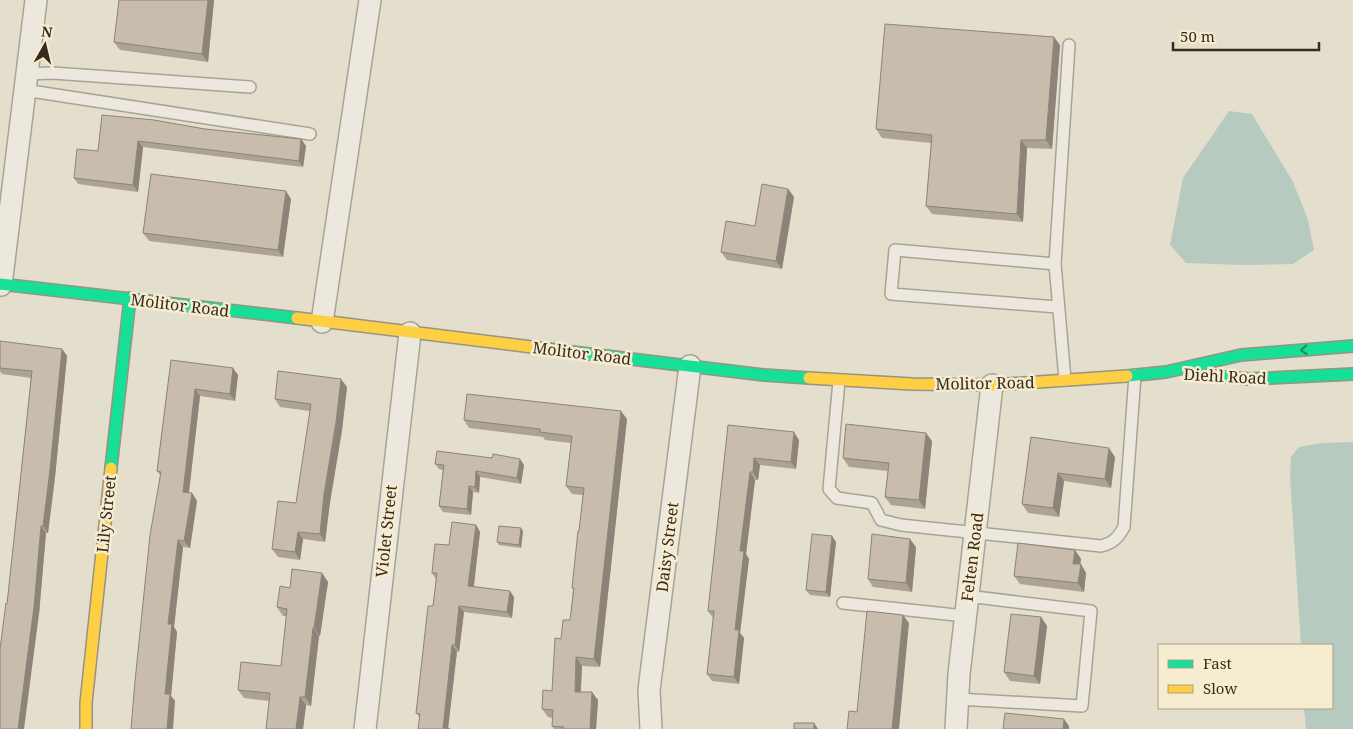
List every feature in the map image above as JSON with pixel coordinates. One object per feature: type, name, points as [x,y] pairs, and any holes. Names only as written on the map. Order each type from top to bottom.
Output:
[{"type":"street","points":[[0,285],[36,0]]},
{"type":"street","points":[[322,322],[370,0]]},
{"type":"street","name":"Molitor Road","points":[[0,285],[130,298],[764,375],[838,381],[992,385],[1166,372]]},
{"type":"street","name":"Lily Street","points":[[86,729],[86,703],[130,298]]},
{"type":"street","name":"Violet Street","points":[[365,729],[410,333]]},
{"type":"street","name":"Diehl Road","points":[[1166,372],[1241,355],[1350,347]]},
{"type":"street","name":"Daisy Street","points":[[651,729],[649,690],[690,366]]},
{"type":"street","name":"Diehl Road","points":[[1166,372],[1249,379],[1353,374]]},
{"type":"street","name":"Felten Road","points":[[956,729],[966,606],[992,385]]},
{"type":"lane","points":[[1065,381],[1054,264],[1069,45]]},
{"type":"lane","points":[[25,82],[53,73],[250,86]]},
{"type":"lane","points":[[25,82],[310,134]]},
{"type":"lane","points":[[1054,264],[895,250],[891,294],[1058,307]]},
{"type":"lane","points":[[1350,347],[1353,335]]},
{"type":"lane","points":[[838,381],[829,490],[837,498],[872,503],[880,520],[901,525],[1102,546],[1111,543],[1119,536],[1124,527],[1135,375]]},
{"type":"lane","points":[[843,603],[1091,611],[1082,706],[957,700]]},
{"type":"shaded area","points":[[1229,111],[1252,114],[1293,182],[1308,220],[1314,250],[1293,264],[1186,263],[1170,245],[1183,178]]},
{"type":"shaded area","points":[[1353,442],[1353,729],[1306,729],[1304,709],[1333,709],[1333,644],[1301,644],[1290,477],[1291,457],[1299,447],[1322,443]]},
{"type":"building","points":[[119,0],[208,0],[202,54],[114,42]]},
{"type":"building","points":[[885,24],[1054,37],[1046,140],[1021,140],[1017,214],[926,206],[932,135],[876,129]]},
{"type":"building","points":[[102,115],[154,120],[205,129],[301,139],[299,161],[138,141],[133,185],[74,178],[77,149],[98,151]]},
{"type":"building","points":[[151,174],[286,191],[278,250],[143,233]]},
{"type":"building","points":[[762,184],[788,189],[776,261],[721,252],[726,221],[755,226]]},
{"type":"building","points":[[0,341],[62,349],[50,470],[43,526],[41,526],[34,607],[18,729],[0,729],[0,649],[7,604],[32,371],[0,368]]},
{"type":"building","points":[[171,360],[233,368],[230,394],[195,389],[183,492],[192,493],[184,541],[178,540],[168,624],[172,624],[165,694],[170,694],[167,729],[131,729],[150,535],[161,472],[157,471]]},
{"type":"building","points":[[278,371],[341,379],[320,534],[298,532],[295,552],[272,549],[278,501],[296,503],[311,404],[275,399]]},
{"type":"building","points":[[467,394],[621,411],[594,659],[576,657],[575,692],[592,692],[590,729],[564,729],[564,727],[552,726],[553,710],[542,709],[543,690],[552,691],[555,638],[561,639],[563,620],[570,620],[574,588],[572,588],[584,488],[566,486],[572,436],[540,432],[540,429],[464,420]]},
{"type":"building","points":[[846,424],[926,433],[919,500],[885,497],[889,463],[843,458]]},
{"type":"building","points":[[728,425],[794,432],[791,462],[754,458],[753,472],[750,472],[740,551],[744,551],[735,630],[739,630],[734,677],[707,674],[714,611],[708,611]]},
{"type":"building","points":[[1031,437],[1109,448],[1105,479],[1058,473],[1053,508],[1022,504]]},
{"type":"building","points":[[437,451],[492,458],[493,454],[520,459],[517,478],[476,471],[475,487],[469,486],[467,509],[439,506],[444,465],[435,464]]},
{"type":"building","points":[[452,522],[476,525],[468,586],[510,591],[507,612],[459,606],[455,645],[452,645],[443,728],[450,729],[418,729],[420,714],[416,713],[428,606],[433,606],[437,573],[432,573],[435,544],[449,545]]},
{"type":"building","points":[[499,526],[521,528],[519,545],[497,542]]},
{"type":"building","points":[[812,534],[832,536],[826,592],[806,590]]},
{"type":"building","points":[[872,534],[910,539],[906,583],[868,579]]},
{"type":"building","points":[[1018,543],[1075,550],[1073,564],[1081,564],[1078,583],[1014,576]]},
{"type":"building","points":[[292,569],[322,573],[305,697],[300,697],[296,729],[266,729],[270,693],[238,690],[241,662],[281,666],[287,609],[277,607],[280,586],[290,588]]},
{"type":"building","points":[[867,611],[903,615],[892,729],[847,729],[849,711],[857,712]]},
{"type":"building","points":[[1011,614],[1041,617],[1034,676],[1004,672]]},
{"type":"building","points":[[1005,713],[1064,719],[1063,729],[1003,729]]},
{"type":"building","points":[[794,723],[814,723],[814,729],[794,729]]},
{"type":"traffic: fast","points":[[0,284],[297,318]]},
{"type":"traffic: fast","points":[[111,468],[130,298]]},
{"type":"traffic: fast","points":[[1127,376],[1166,372],[1241,355],[1353,346]]},
{"type":"traffic: fast","points":[[548,349],[764,375],[809,378]]},
{"type":"traffic: fast","points":[[1190,374],[1249,379],[1353,374]]},
{"type":"traffic: slow","points":[[297,318],[548,349]]},
{"type":"traffic: slow","points":[[809,378],[912,384],[992,385],[1127,376]]},
{"type":"traffic: slow","points":[[86,729],[86,703],[111,468]]}]
